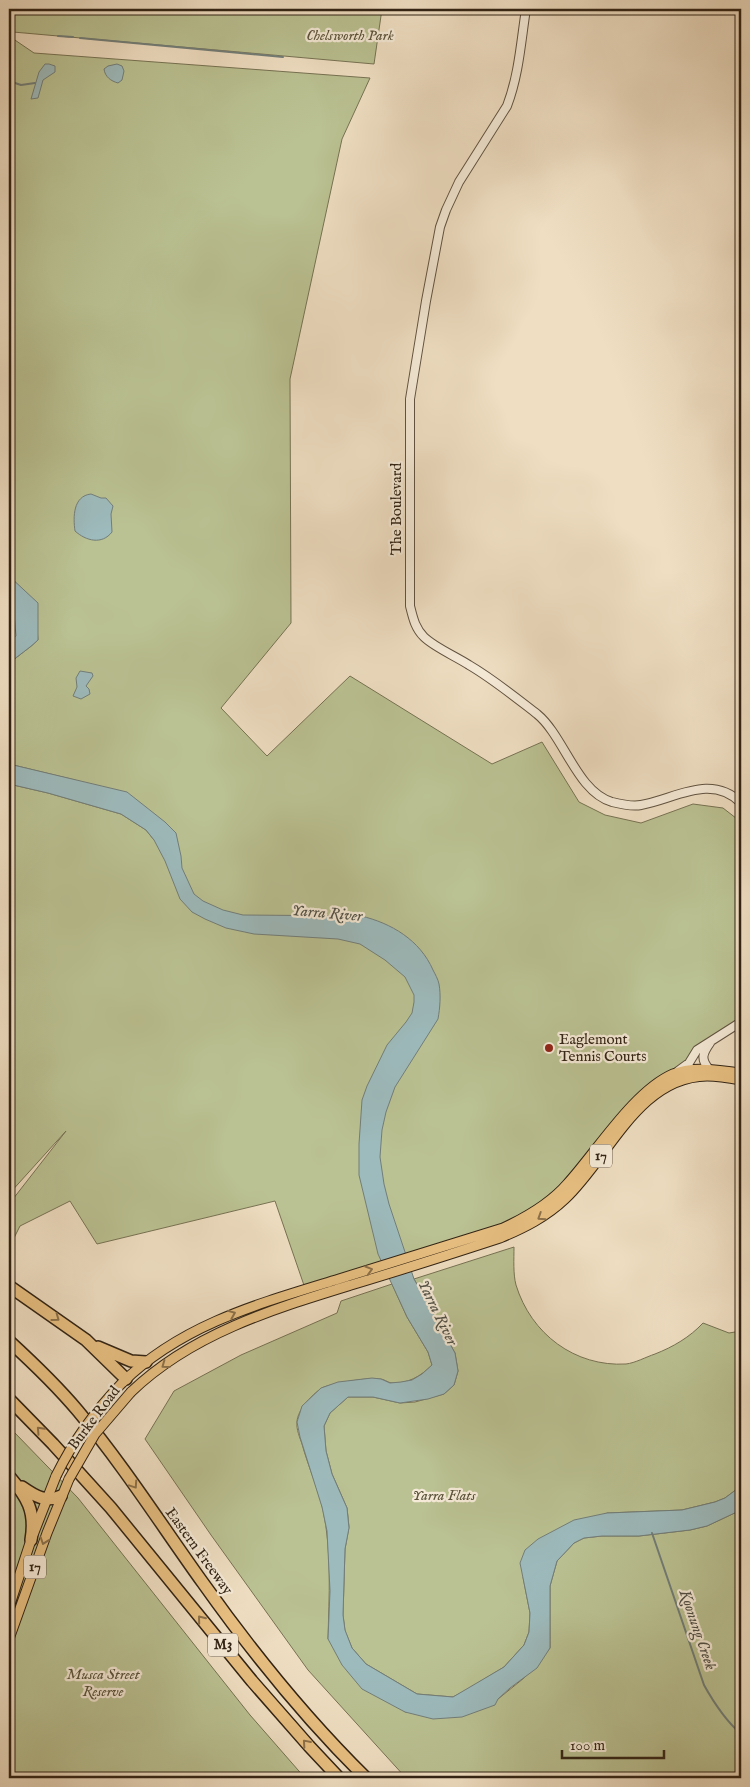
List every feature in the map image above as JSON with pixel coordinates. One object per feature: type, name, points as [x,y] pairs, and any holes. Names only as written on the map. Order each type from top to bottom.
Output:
[{"type":"highway","points":[[9,1286],[86,1340],[125,1358],[146,1362]]},
{"type":"highway","points":[[86,1340],[124,1381]]},
{"type":"highway","name":"Eastern Freeway","points":[[9,1341],[78,1410],[126,1474],[233,1625],[316,1726],[366,1778]]},
{"type":"highway","name":"M3","points":[[9,1399],[111,1508],[252,1681],[339,1778]]},
{"type":"highway","points":[[11,1479],[34,1495],[46,1499],[54,1499],[61,1496]]},
{"type":"highway","points":[[11,1479],[25,1497],[33,1516],[31,1540]]},
{"type":"main road","name":"17","points":[[324,1289],[460,1246],[527,1217],[554,1198],[568,1184],[642,1096],[675,1073],[709,1069],[741,1073]]},
{"type":"main road","name":"17","points":[[460,1246],[500,1238],[531,1224],[548,1213],[566,1198],[634,1114],[652,1096],[672,1084],[706,1076],[741,1080]]},
{"type":"main road","name":"Burke Road","points":[[9,1607],[31,1540],[62,1462],[100,1407],[124,1381],[146,1362],[188,1335],[236,1312],[324,1289]]},
{"type":"main road","name":"Burke Road","points":[[9,1639],[61,1496],[87,1448],[106,1420],[132,1390],[198,1343],[250,1318],[324,1289]]},
{"type":"main road","points":[[188,1335],[198,1343]]},
{"type":"main road","points":[[124,1381],[132,1390]]},
{"type":"street","name":"The Boulevard","points":[[526,9],[516,76],[511,96],[507,106],[460,182],[440,227],[410,399],[410,606],[412,617],[415,625],[425,637],[472,667],[538,715],[548,725],[588,787],[609,801],[640,806],[694,788],[712,788],[727,794],[741,803]]},
{"type":"street","points":[[675,1073],[689,1063],[697,1050],[741,1022]]},
{"type":"street","points":[[709,1069],[703,1058],[703,1052],[712,1041]]},
{"type":"green space","name":"Chelsworth Park","points":[[9,9],[382,9],[374,64],[13,32],[9,29]]},
{"type":"green space","points":[[9,36],[34,53],[370,78],[342,139],[290,379],[291,623],[221,708],[267,756],[350,676],[492,764],[542,742],[579,802],[605,815],[641,823],[693,804],[723,808],[741,822],[741,1017],[694,1049],[679,1073],[641,1095],[559,1192],[520,1220],[481,1237],[307,1294],[275,1201],[97,1244],[70,1201],[20,1226],[9,1248],[9,1202],[66,1131],[9,1194],[9,784],[121,814],[146,830],[154,840],[178,842],[75,780],[9,764],[9,664],[38,640],[37,627],[14,580],[9,576]]},
{"type":"green space","name":"Yarra Flats","points":[[514,1247],[516,1285],[523,1303],[532,1318],[558,1344],[589,1360],[626,1364],[633,1362],[675,1345],[693,1333],[703,1323],[729,1333],[741,1331],[741,1486],[725,1498],[682,1510],[607,1513],[523,1577],[530,1613],[529,1632],[524,1645],[504,1667],[453,1697],[417,1694],[366,1664],[352,1648],[345,1631],[343,1615],[345,1549],[349,1527],[347,1508],[332,1474],[326,1451],[324,1426],[330,1413],[348,1397],[373,1397],[400,1403],[415,1402],[444,1394],[454,1385],[458,1371],[455,1353],[414,1279]]},
{"type":"green space","points":[[392,1284],[407,1317],[428,1352],[432,1365],[419,1376],[409,1381],[391,1383],[381,1379],[368,1379],[324,1387],[307,1402],[298,1417],[298,1430],[321,1502],[326,1526],[329,1574],[328,1639],[405,1712],[498,1699],[524,1678],[550,1648],[550,1586],[557,1561],[574,1543],[584,1538],[639,1536],[690,1530],[707,1526],[741,1510],[741,1778],[406,1778],[308,1670],[211,1535],[145,1439],[174,1391],[241,1355],[337,1313],[341,1301]]},
{"type":"green space","name":"Musca Street Reserve","points":[[14,1432],[78,1498],[250,1715],[305,1778],[16,1778],[9,1771],[9,1453]]},
{"type":"water","points":[[45,64],[55,66],[55,72],[43,80],[38,98],[31,99],[39,72]]},
{"type":"water","points":[[117,64],[122,66],[124,71],[122,80],[118,83],[109,78],[104,69]]},
{"type":"water","points":[[91,494],[106,498],[113,506],[111,514],[112,532],[104,539],[89,539],[75,531],[74,514],[78,503],[85,496]]},
{"type":"water","points":[[9,576],[38,603],[38,640],[9,664],[9,639],[16,636],[14,614],[9,607]]},
{"type":"water","points":[[80,671],[92,673],[93,676],[86,686],[90,694],[81,699],[73,696],[77,687],[76,678]]},
{"type":"water","points":[[9,764],[127,792],[176,833],[182,868],[194,894],[203,901],[223,910],[243,915],[361,916],[372,919],[394,928],[412,942],[427,959],[438,980],[440,1006],[438,1019],[395,1087],[382,1130],[380,1157],[389,1204],[414,1279],[455,1353],[458,1371],[454,1385],[444,1394],[428,1399],[400,1403],[373,1397],[348,1397],[330,1413],[324,1426],[326,1451],[332,1474],[347,1508],[349,1528],[345,1549],[343,1615],[345,1630],[352,1648],[366,1664],[417,1694],[453,1697],[504,1667],[524,1645],[529,1632],[530,1613],[520,1563],[525,1550],[538,1539],[574,1520],[607,1513],[682,1510],[725,1498],[741,1486],[741,1510],[707,1526],[639,1536],[584,1538],[574,1543],[557,1561],[550,1586],[550,1648],[537,1668],[510,1688],[498,1699],[495,1705],[462,1717],[433,1719],[405,1712],[362,1689],[342,1665],[328,1639],[330,1591],[327,1531],[322,1507],[297,1422],[302,1406],[321,1388],[338,1382],[372,1378],[390,1383],[412,1380],[432,1365],[428,1352],[407,1317],[378,1254],[359,1175],[362,1100],[387,1045],[412,1013],[414,995],[405,977],[385,960],[360,944],[338,939],[254,934],[226,928],[205,919],[192,912],[180,899],[165,861],[154,840],[146,830],[121,814],[9,784]]},
{"type":"waterway","points":[[58,36],[73,37]]},
{"type":"waterway","points":[[80,38],[283,57]]},
{"type":"waterway","points":[[9,81],[21,85],[35,83]]},
{"type":"waterway","name":"Koonung Creek","points":[[652,1533],[704,1685],[720,1711],[741,1734]]},
{"type":"place","name":"Eaglemont Tennis Courts","points":[[549,1048]]},
{"type":"water label","name":"Yarra River","points":[[327,914]]},
{"type":"water label","name":"Yarra River","points":[[437,1313]]}]
